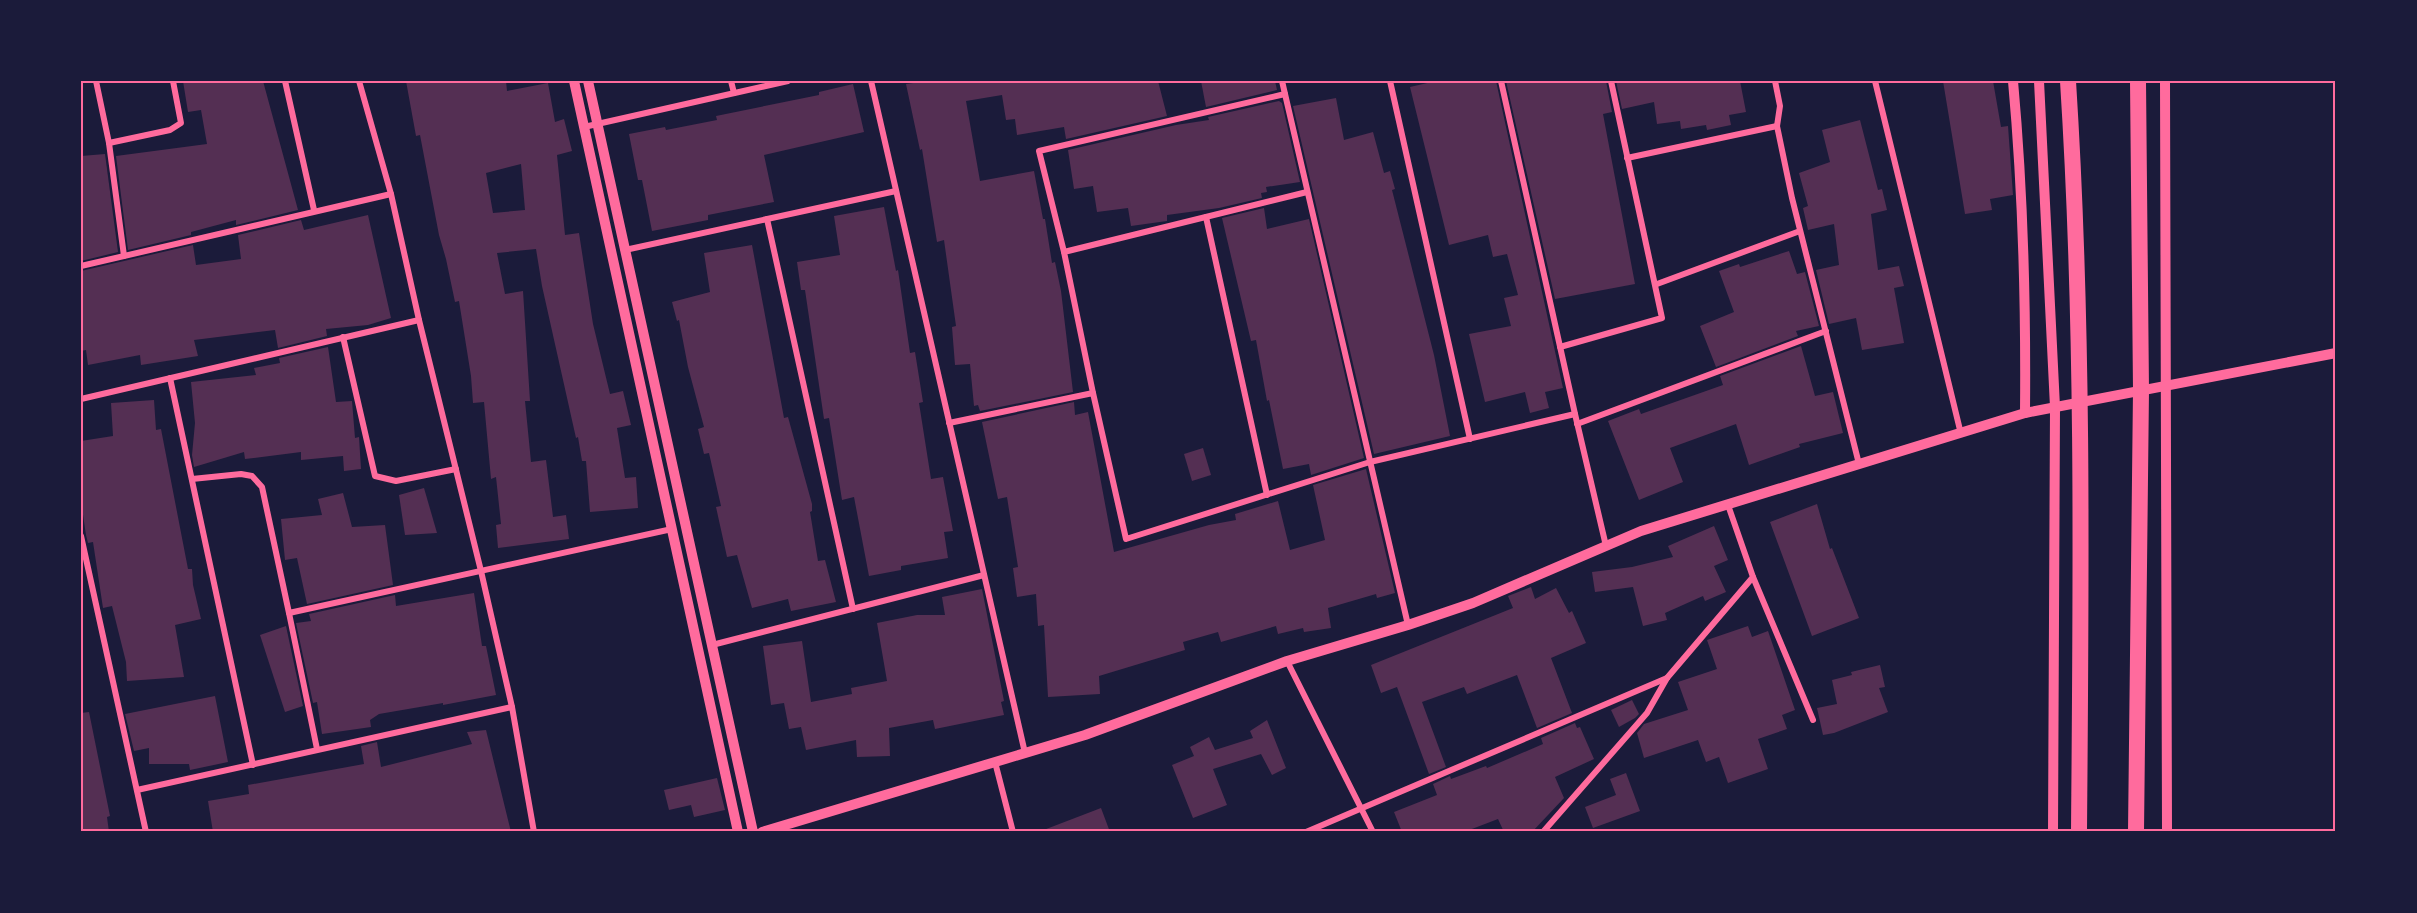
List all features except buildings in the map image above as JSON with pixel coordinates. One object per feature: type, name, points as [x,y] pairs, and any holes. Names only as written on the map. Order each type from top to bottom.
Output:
[{"type":"highway","points":[[2068,81],[2076,198],[2081,402],[2079,832]]},
{"type":"highway","points":[[2136,832],[2141,390],[2138,81]]},
{"type":"street","points":[[96,81],[109,143],[124,256]]},
{"type":"street","points":[[109,143],[170,130],[181,123],[173,81]]},
{"type":"street","points":[[285,81],[314,210]]},
{"type":"street","points":[[359,81],[391,194],[419,320],[481,571],[512,707],[534,832]]},
{"type":"street","points":[[574,81],[738,832]]},
{"type":"street","points":[[588,81],[753,832]]},
{"type":"street","points":[[731,81],[734,93]]},
{"type":"street","points":[[584,127],[788,81]]},
{"type":"street","points":[[870,81],[1025,753]]},
{"type":"street","points":[[1281,81],[1408,625]]},
{"type":"street","points":[[1392,81],[1470,439]]},
{"type":"street","points":[[1501,81],[1606,546]]},
{"type":"street","points":[[1560,347],[1662,318],[1657,284],[1611,81]]},
{"type":"street","points":[[1775,81],[1780,105],[1777,126],[1800,231],[1860,465]]},
{"type":"street","points":[[1875,81],[1961,435]]},
{"type":"street","points":[[2013,81],[2018,135],[2025,332],[2025,413]]},
{"type":"street","points":[[2039,81],[2055,407],[2053,832]]},
{"type":"street","points":[[2165,81],[2167,832]]},
{"type":"street","points":[[1285,94],[1039,151],[1064,252],[1126,539],[1370,462],[1575,414]]},
{"type":"street","points":[[1628,158],[1777,126]]},
{"type":"street","points":[[625,250],[896,191]]},
{"type":"street","points":[[1064,252],[1307,192]]},
{"type":"street","points":[[81,266],[314,210],[391,194]]},
{"type":"street","points":[[1206,217],[1267,495]]},
{"type":"street","points":[[767,219],[853,609]]},
{"type":"street","points":[[1657,284],[1800,231]]},
{"type":"street","points":[[81,399],[419,320]]},
{"type":"street","points":[[1577,424],[1826,331]]},
{"type":"street","points":[[343,337],[375,477],[396,481],[456,469]]},
{"type":"street","points":[[762,832],[1085,735],[1287,661],[1473,603],[1641,531],[1961,435],[2025,413],[2336,353]]},
{"type":"street","points":[[170,378],[253,765]]},
{"type":"street","points":[[949,423],[1093,393]]},
{"type":"street","points":[[192,479],[241,474],[252,476],[262,487],[317,749]]},
{"type":"street","points":[[1728,505],[1753,577],[1813,720]]},
{"type":"street","points":[[289,613],[672,529]]},
{"type":"street","points":[[81,536],[146,832]]},
{"type":"street","points":[[712,645],[984,575]]},
{"type":"street","points":[[1543,832],[1647,713],[1667,678],[1753,577]]},
{"type":"street","points":[[81,580],[90,578]]},
{"type":"street","points":[[1287,661],[1373,832]]},
{"type":"street","points":[[1306,832],[1667,678]]},
{"type":"street","points":[[137,790],[512,707]]},
{"type":"street","points":[[995,762],[1013,832]]}]
